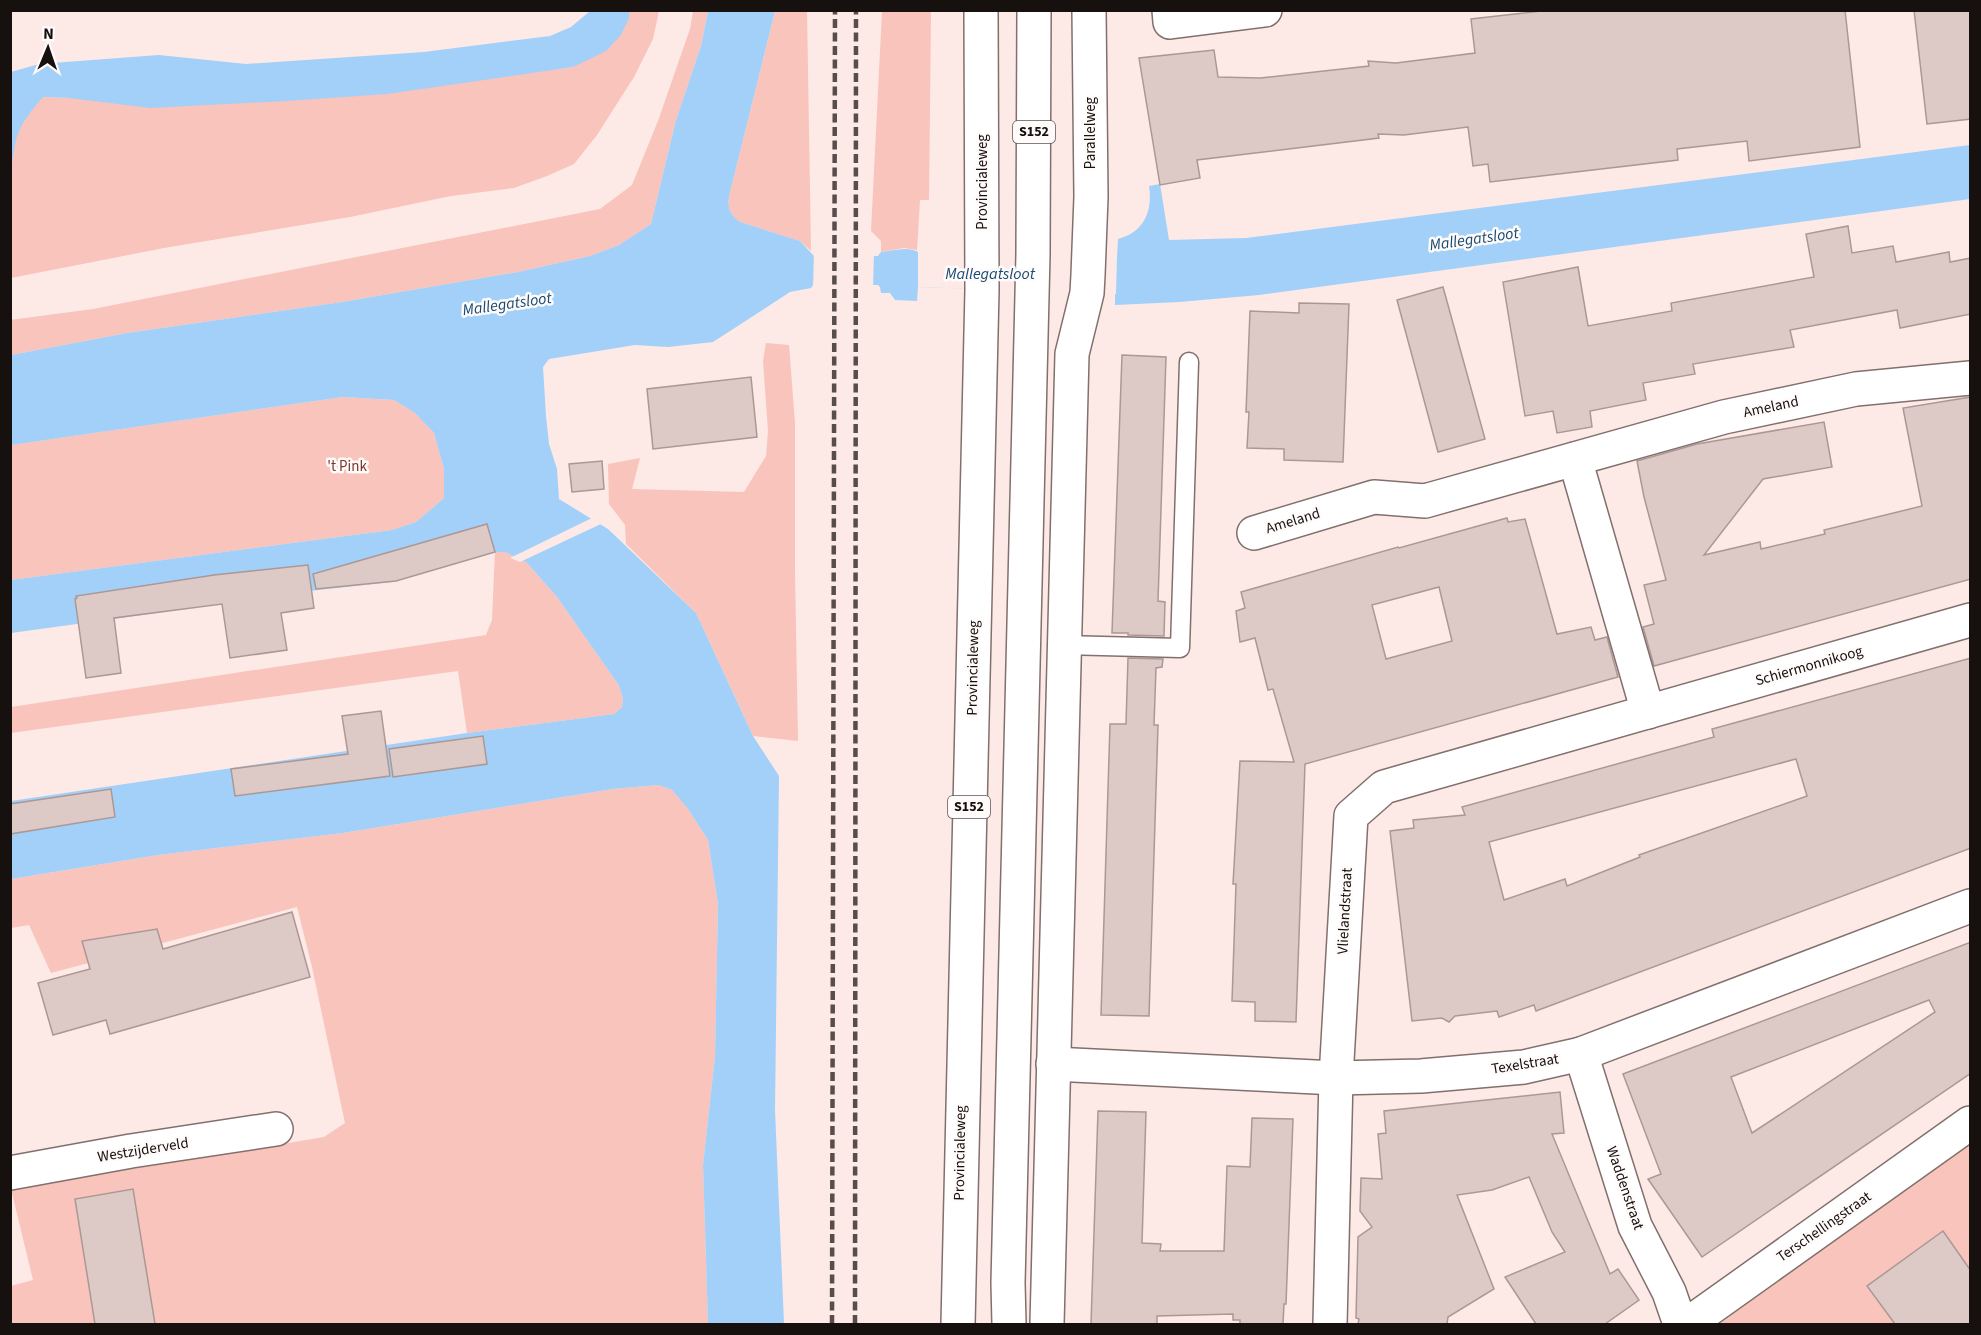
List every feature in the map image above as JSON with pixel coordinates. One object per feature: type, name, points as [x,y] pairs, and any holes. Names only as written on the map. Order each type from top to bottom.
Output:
[{"type":"street","name":"Provincialeweg","points":[[958,1324],[983,252],[981,10]]},
{"type":"street","name":"S152","points":[[1009,1324],[1008,1283],[1033,254],[1034,10]]},
{"type":"street","name":"Parallelweg","points":[[1063,645],[1072,354],[1087,293],[1089,255],[1091,197],[1089,10]]},
{"type":"street","points":[[1170,16],[1265,10]]},
{"type":"street","name":"Ameland","points":[[1254,533],[1374,497],[1425,501],[1724,417],[1856,389],[1971,378]]},
{"type":"street","points":[[1575,459],[1648,711]]},
{"type":"street","name":"Schiermonnikoog","points":[[1648,711],[1971,620]]},
{"type":"street","points":[[1047,1324],[1063,645]]},
{"type":"street","name":"Vlielandstraat","points":[[1330,1324],[1336,1078],[1351,816],[1384,787],[1648,711]]},
{"type":"street","name":"Texelstraat","points":[[1053,1064],[1336,1078],[1421,1076],[1524,1067],[1581,1054],[1971,906]]},
{"type":"street","name":"Waddenstraat","points":[[1581,1054],[1635,1226],[1669,1292],[1678,1318]]},
{"type":"street","name":"Terschellingstraat","points":[[1678,1318],[1688,1324],[1971,1123]]},
{"type":"street","name":"Westzijderveld","points":[[10,1173],[131,1151],[276,1129]]},
{"type":"lane","points":[[1063,645],[1180,648],[1189,362]]},
{"type":"green space","points":[[629,11],[659,11],[653,39],[634,77],[597,135],[574,164],[547,176],[514,188],[451,196],[350,217],[164,248],[11,278],[10,171],[16,135],[24,119],[42,97],[69,98],[502,76],[573,67],[629,18]]},
{"type":"green space","points":[[693,11],[708,11],[701,46],[676,120],[651,224],[619,245],[590,256],[518,272],[342,302],[127,333],[11,355],[10,320],[93,309],[600,209],[632,185],[658,121],[690,29]]},
{"type":"green space","points":[[775,11],[807,11],[811,251],[800,241],[740,222],[733,216],[729,205],[730,192]]},
{"type":"green space","points":[[882,11],[931,11],[929,200],[920,200],[917,250],[904,248],[881,252],[881,241],[871,231]]},
{"type":"green space","points":[[766,343],[789,345],[795,423],[798,741],[753,736],[696,613],[626,544],[625,525],[609,504],[608,464],[640,458],[632,489],[744,492],[766,456],[768,431],[763,361]]},
{"type":"green space","name":"'t Pink","points":[[343,397],[394,400],[415,413],[434,433],[444,469],[444,498],[416,522],[392,530],[11,580],[10,445]]},
{"type":"green space","points":[[495,552],[505,552],[526,562],[557,597],[618,684],[623,698],[622,707],[614,714],[467,733],[458,671],[11,733],[11,707],[486,635],[492,620]]},
{"type":"green space","points":[[658,785],[672,790],[688,809],[708,840],[718,904],[715,1056],[703,1165],[708,1324],[11,1324],[11,1286],[33,1280],[11,1189],[324,1137],[345,1123],[297,907],[51,973],[29,925],[11,928],[11,879],[158,855],[343,833],[613,789]]},
{"type":"green space","points":[[1970,1142],[1970,1324],[1720,1324],[1834,1235]]},
{"type":"water","points":[[590,11],[629,11],[629,18],[621,35],[606,51],[573,67],[387,94],[287,101],[150,108],[43,97],[19,131],[11,171],[11,72],[39,64],[159,55],[246,64],[424,52],[550,36],[571,27]]},
{"type":"water","name":"Mallegatsloot","points":[[708,11],[775,11],[730,192],[729,205],[733,216],[740,222],[800,241],[814,256],[878,256],[881,252],[906,249],[920,253],[1117,258],[1118,239],[1127,236],[1140,226],[1150,204],[1149,186],[1160,184],[1169,240],[1246,238],[1970,145],[1970,199],[1259,295],[1179,302],[1115,305],[1115,293],[918,287],[917,301],[895,300],[890,293],[881,293],[878,285],[813,285],[811,288],[790,292],[713,342],[668,347],[635,345],[549,359],[543,367],[546,416],[549,444],[557,469],[559,499],[608,529],[696,613],[753,736],[779,776],[775,1110],[784,1324],[708,1324],[703,1165],[715,1056],[718,904],[708,840],[688,809],[672,790],[658,785],[613,789],[343,833],[158,855],[11,879],[11,801],[467,733],[614,714],[622,707],[623,698],[618,684],[557,597],[526,562],[505,552],[495,552],[392,582],[216,601],[186,609],[11,633],[11,580],[392,530],[416,522],[444,498],[444,469],[434,433],[415,413],[394,400],[343,397],[11,445],[11,355],[127,333],[342,302],[518,272],[590,256],[619,245],[651,224],[676,120],[701,46]]},
{"type":"pier","points":[[814,250],[814,253],[874,253],[873,288],[813,289]]},
{"type":"pier","points":[[918,250],[1117,256],[1116,294],[918,287]]},
{"type":"pier","points":[[594,517],[603,523],[520,562],[510,558]]},
{"type":"building","points":[[1550,10],[1845,10],[1860,147],[1749,161],[1747,141],[1677,149],[1678,160],[1490,182],[1488,164],[1473,166],[1468,127],[1404,135],[1378,134],[1379,138],[1197,160],[1200,178],[1160,185],[1139,58],[1214,50],[1218,77],[1260,78],[1369,66],[1368,61],[1396,63],[1475,53],[1471,19]]},
{"type":"building","points":[[1914,10],[1971,10],[1971,119],[1927,124]]},
{"type":"building","points":[[1848,226],[1852,253],[1893,246],[1896,262],[1949,252],[1950,262],[1971,258],[1971,314],[1900,328],[1897,310],[1790,330],[1794,347],[1693,364],[1695,374],[1643,383],[1646,400],[1590,411],[1592,427],[1557,433],[1553,411],[1525,416],[1503,282],[1578,267],[1588,326],[1672,311],[1671,303],[1814,277],[1806,234]]},
{"type":"building","points":[[1443,287],[1485,439],[1438,452],[1397,300]]},
{"type":"building","points":[[1299,303],[1349,304],[1343,462],[1284,460],[1284,449],[1247,448],[1250,311],[1299,313]]},
{"type":"building","points":[[1122,355],[1166,357],[1158,601],[1165,602],[1164,636],[1112,633]]},
{"type":"building","points":[[751,377],[757,437],[653,449],[647,389]]},
{"type":"building","points":[[1971,397],[1971,579],[1654,666],[1643,627],[1654,624],[1644,585],[1666,580],[1637,461],[1697,444],[1824,422],[1832,467],[1763,479],[1704,555],[1760,542],[1761,549],[1825,534],[1824,530],[1922,506],[1903,408]]},
{"type":"building","points":[[602,461],[604,489],[572,492],[569,464]]},
{"type":"building","points":[[1507,518],[1508,522],[1525,519],[1557,634],[1591,627],[1595,640],[1607,637],[1618,677],[1305,764],[1296,1022],[1255,1021],[1255,1002],[1232,1001],[1236,884],[1233,884],[1240,761],[1294,762],[1273,689],[1268,690],[1255,638],[1240,642],[1236,611],[1245,608],[1241,592]],"holes":[[[1439,587],[1452,641],[1386,659],[1372,605]]]},
{"type":"building","points":[[487,524],[495,552],[396,581],[316,589],[313,574]]},
{"type":"building","points":[[308,565],[314,608],[281,613],[287,650],[230,658],[222,604],[114,618],[121,673],[86,678],[76,596],[214,575]]},
{"type":"building","points":[[1128,658],[1163,659],[1162,667],[1156,668],[1154,725],[1158,725],[1149,1016],[1101,1015],[1110,724],[1126,724]]},
{"type":"building","points":[[1971,658],[1971,848],[1536,1011],[1534,1005],[1499,1017],[1497,1011],[1455,1016],[1449,1022],[1442,1018],[1412,1021],[1390,831],[1414,828],[1413,820],[1465,815],[1462,807],[1714,737],[1712,729]],"holes":[[[1796,759],[1807,796],[1639,855],[1640,857],[1567,886],[1565,879],[1504,900],[1489,842]]]},
{"type":"building","points":[[381,711],[390,776],[235,796],[231,769],[348,754],[342,716]]},
{"type":"building","points":[[483,736],[487,764],[393,777],[389,749]]},
{"type":"building","points":[[111,789],[115,817],[10,834],[10,804]]},
{"type":"building","points":[[292,912],[310,977],[110,1034],[106,1020],[53,1035],[38,983],[90,969],[82,941],[157,929],[163,949]]},
{"type":"building","points":[[1971,942],[1971,1073],[1702,1257],[1648,1179],[1661,1174],[1623,1074]],"holes":[[[1929,1000],[1935,1012],[1752,1133],[1731,1077]]]},
{"type":"building","points":[[1560,1092],[1564,1133],[1552,1134],[1610,1274],[1618,1269],[1639,1300],[1605,1324],[1536,1324],[1505,1277],[1565,1252],[1552,1232],[1529,1177],[1492,1190],[1457,1195],[1494,1289],[1448,1317],[1447,1324],[1358,1324],[1359,1319],[1356,1318],[1358,1237],[1372,1227],[1360,1211],[1361,1178],[1382,1179],[1378,1134],[1386,1133],[1384,1111]]},
{"type":"building","points":[[1098,1111],[1146,1112],[1142,1243],[1161,1244],[1160,1251],[1224,1251],[1227,1166],[1250,1167],[1252,1118],[1293,1119],[1286,1304],[1284,1304],[1283,1324],[1240,1324],[1240,1320],[1233,1320],[1233,1314],[1157,1316],[1157,1324],[1091,1324]]},
{"type":"building","points":[[133,1189],[155,1324],[95,1324],[75,1199]]},
{"type":"building","points":[[1943,1231],[1971,1271],[1971,1324],[1895,1324],[1867,1286]]},
{"type":"railway","points":[[832,1324],[835,10]]},
{"type":"railway","points":[[855,1324],[856,10]]}]
